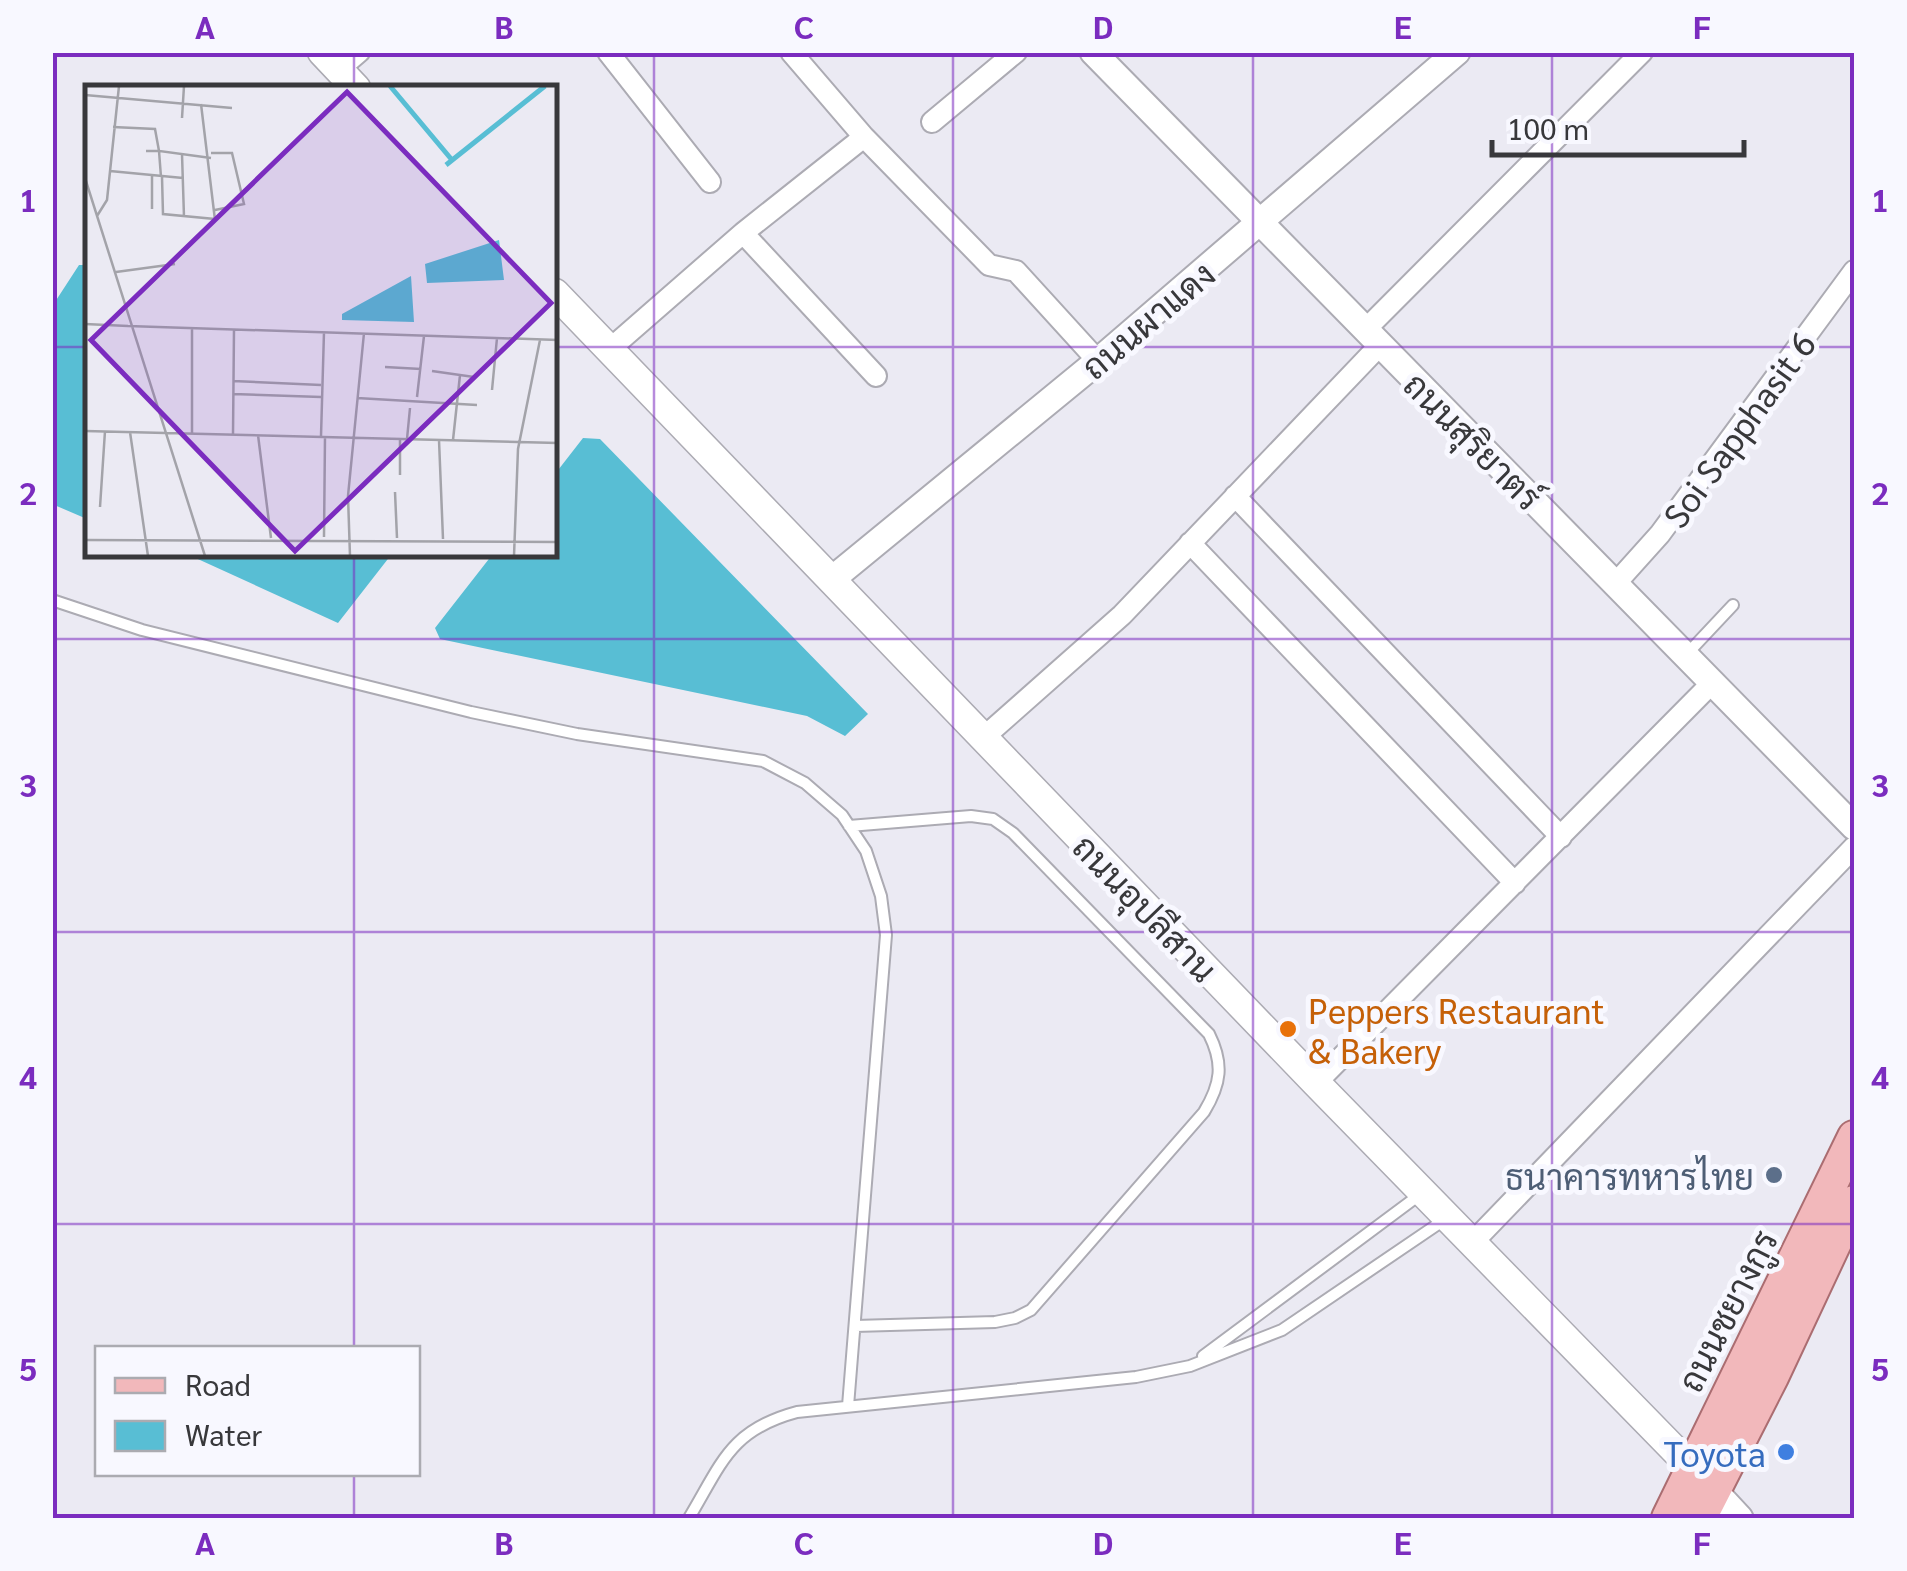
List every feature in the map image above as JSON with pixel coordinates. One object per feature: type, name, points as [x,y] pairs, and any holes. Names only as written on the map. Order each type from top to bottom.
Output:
[{"type":"main road","name":"ถนนอุปลีสาน","points":[[558,296],[1473,1242],[1702,1492]]},
{"type":"main road","name":"ถนนชยางกูร","points":[[1668,1518],[1702,1492],[1772,1378],[1854,1137]]},
{"type":"main road","name":"ถนนชยางกูร","points":[[1822,1239],[1854,1202]]},
{"type":"street","points":[[791,52],[864,137],[989,265],[1016,271],[1098,360]]},
{"type":"street","points":[[932,122],[1016,52]]},
{"type":"street","name":"ถนนสุริยาตร์","points":[[1094,52],[1854,827]]},
{"type":"street","name":"ถนนผาแดง","points":[[831,580],[1098,360],[1457,52]]},
{"type":"street","points":[[982,738],[1122,614],[1235,496],[1373,337],[1642,52]]},
{"type":"street","points":[[619,56],[710,182]]},
{"type":"street","points":[[610,349],[742,233],[864,137]]},
{"type":"street","points":[[742,233],[876,376]]},
{"type":"street","name":"Soi Sapphasit 6","points":[[1616,584],[1660,534],[1854,272]]},
{"type":"street","points":[[1235,496],[1561,837]]},
{"type":"street","points":[[1190,543],[1515,883]]},
{"type":"street","points":[[1316,1083],[1713,682]]},
{"type":"street","points":[[1473,1242],[1854,847]]},
{"type":"street","name":"ถนนอุปลีสาน","points":[[1702,1492],[1740,1518]]},
{"type":"lane","points":[[52,600],[142,630],[470,712],[577,734],[764,761],[805,783],[842,816],[866,851],[881,896],[886,935],[848,1406]]},
{"type":"lane","points":[[1686,654],[1732,605]]},
{"type":"lane","points":[[849,826],[971,816],[992,819],[1013,833],[1209,1034],[1221,1073],[1204,1112],[1031,1310],[995,1322],[854,1326]]},
{"type":"lane","points":[[1190,1366],[1424,1192]]},
{"type":"lane","points":[[689,1518],[724,1458],[744,1434],[767,1420],[797,1412],[1136,1377],[1190,1366],[1282,1330],[1448,1217]]},
{"type":"water","points":[[79,265],[85,265],[85,518],[52,504],[53,305]]},
{"type":"water","points":[[583,438],[600,439],[868,714],[845,736],[807,716],[440,639],[435,628],[490,558],[558,558],[558,470]]},
{"type":"water","points":[[196,558],[389,558],[338,623]]},
{"type":"place","name":"Peppers Restaurant & Bakery","points":[[1288,1029]]},
{"type":"place","name":"ธนาคารทหารไทย","points":[[1774,1175]]},
{"type":"place","name":"Toyota","points":[[1786,1452]]}]
